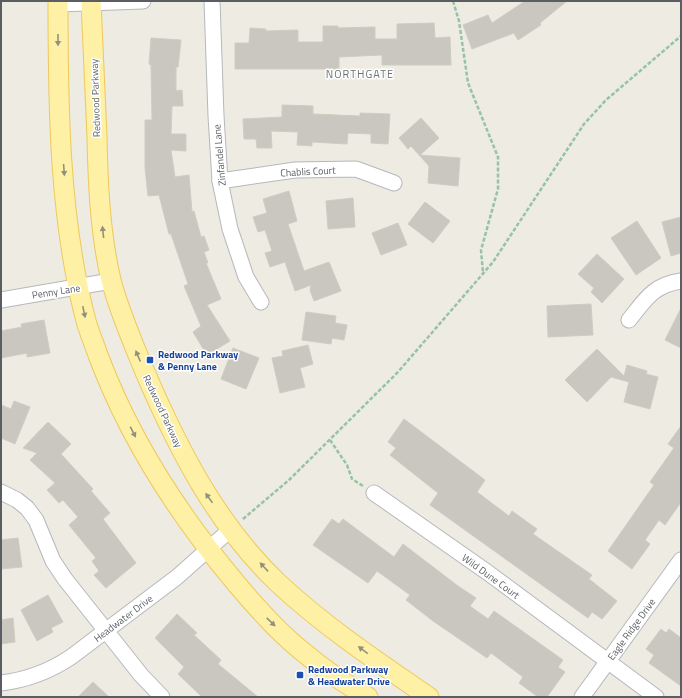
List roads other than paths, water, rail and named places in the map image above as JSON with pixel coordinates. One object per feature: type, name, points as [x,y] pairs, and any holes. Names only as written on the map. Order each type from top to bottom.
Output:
[{"type":"main road","points":[[58,2],[62,142],[67,219],[85,319],[107,380],[134,436],[170,497],[208,550],[259,610],[302,652],[368,697]]},
{"type":"main road","name":"Redwood Parkway","points":[[91,2],[98,173],[104,238],[111,281],[132,340],[165,419],[198,483],[241,542],[278,583],[321,619],[429,697]]},
{"type":"street","points":[[58,2],[143,1]]},
{"type":"street","name":"Zinfandel Lane","points":[[212,1],[220,181],[230,229],[246,277],[261,302]]},
{"type":"street","name":"Chablis Court","points":[[220,181],[295,170],[356,169],[394,183]]},
{"type":"street","name":"Penny Lane","points":[[1,300],[111,281]]},
{"type":"street","points":[[629,320],[653,291],[672,282],[681,281]]},
{"type":"street","points":[[1,492],[27,508],[36,520],[53,561],[141,675],[162,697]]},
{"type":"street","name":"Wild Dune Court","points":[[374,493],[656,697]]},
{"type":"street","name":"Headwater Drive","points":[[1,683],[35,676],[55,668],[107,631],[177,577],[231,529]]},
{"type":"street","name":"Eagle Ridge Drive","points":[[582,697],[681,560]]},
{"type":"place","name":"Redwood Parkway & Penny Lane","points":[[150,360]]},
{"type":"place","name":"Redwood Parkway & Headwater Drive","points":[[300,675]]},
{"type":"district","name":"NORTHGATE","points":[[360,74]]}]
